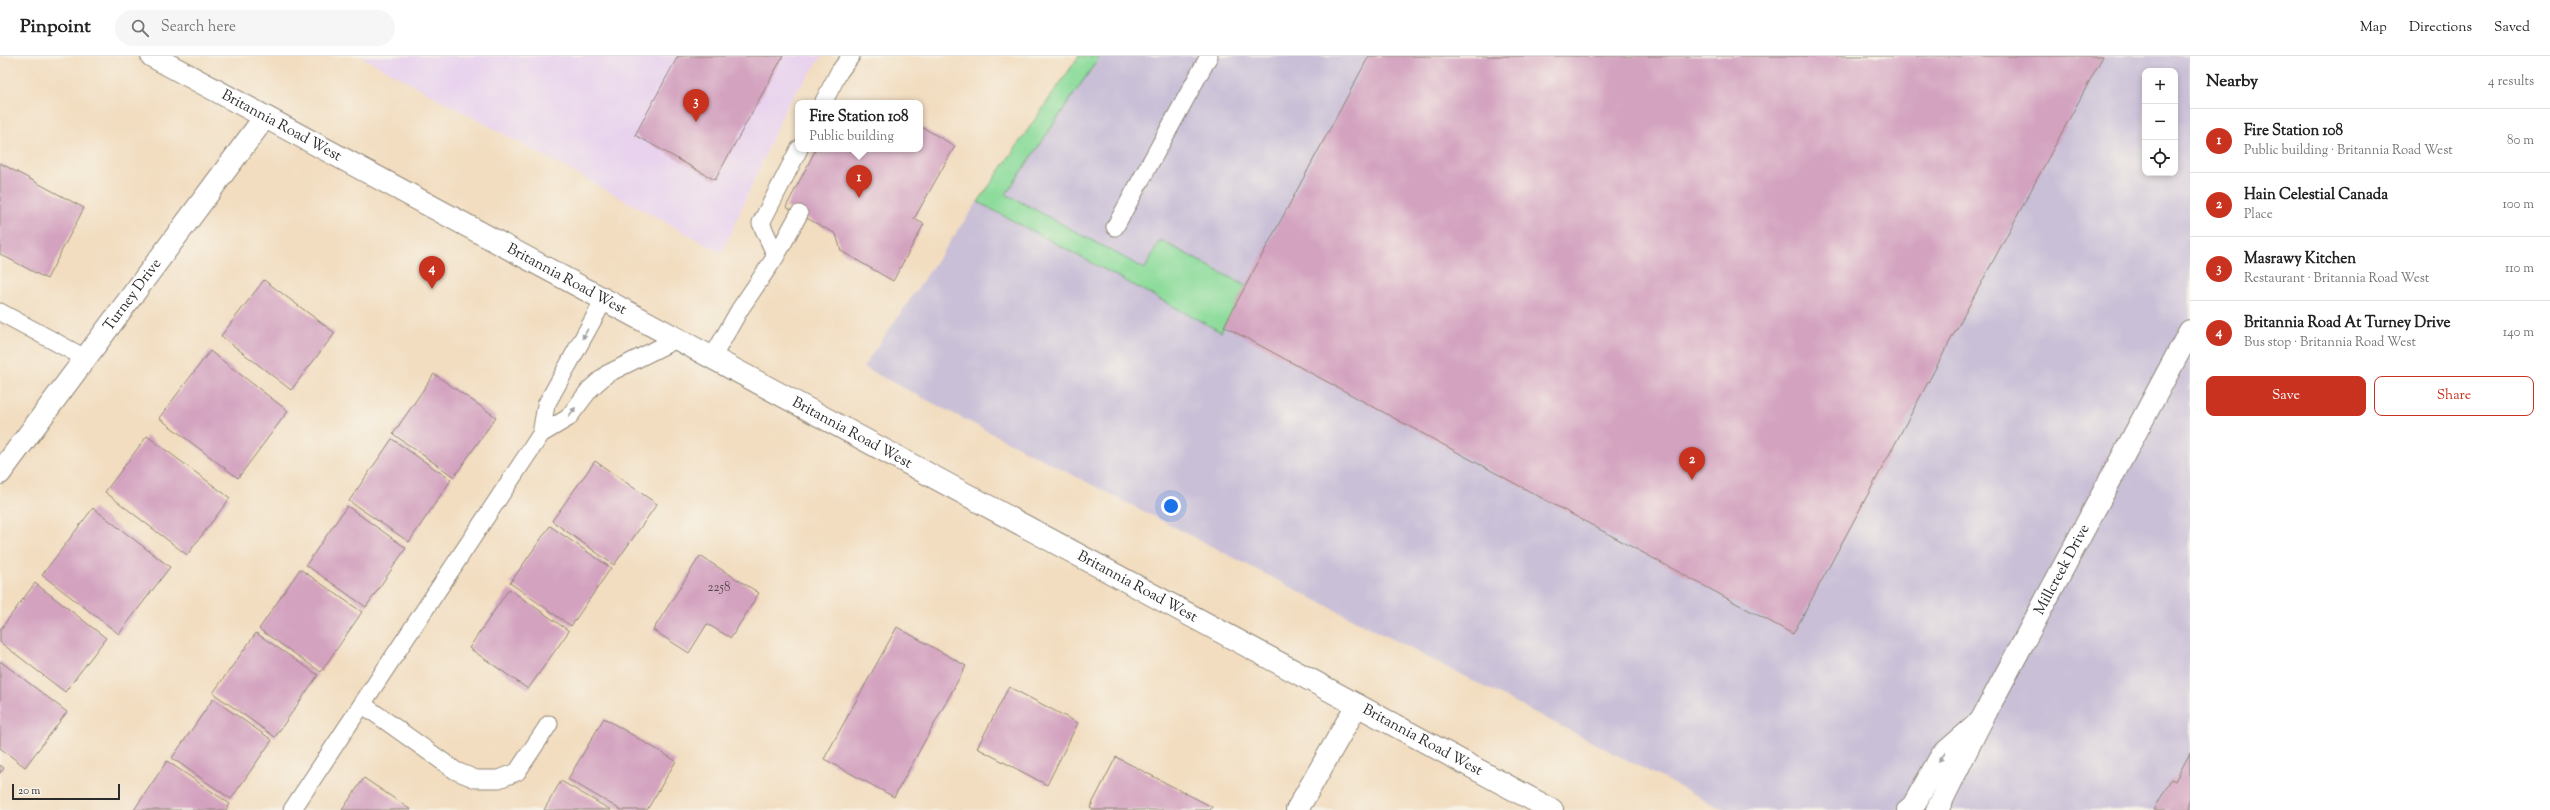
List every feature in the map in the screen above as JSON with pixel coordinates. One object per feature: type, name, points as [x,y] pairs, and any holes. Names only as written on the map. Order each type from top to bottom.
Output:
[{"type":"main road","name":"Britannia Road West","points":[[152,56],[1552,810]]},
{"type":"main road","name":"Turney Drive","points":[[0,472],[265,117]]},
{"type":"main road","name":"Millcreek Drive","points":[[1937,810],[1981,721],[2190,331]]},
{"type":"main road","points":[[1298,810],[1357,705]]},
{"type":"main road","points":[[1908,810],[1913,806],[1942,755],[1981,721]]},
{"type":"lane","points":[[825,100],[839,72],[851,56]]},
{"type":"lane","points":[[1115,228],[1209,56]]},
{"type":"lane","points":[[776,256],[762,223],[798,152]]},
{"type":"lane","points":[[712,358],[740,309],[776,256],[799,214]]},
{"type":"lane","points":[[292,810],[541,434],[546,405],[604,300]]},
{"type":"lane","points":[[0,312],[85,358]]},
{"type":"lane","points":[[541,434],[568,418],[590,389],[607,374],[677,339]]},
{"type":"lane","points":[[362,704],[456,771],[476,779],[499,779],[517,772],[549,724]]},
{"type":"shaded area","points":[[360,56],[822,56],[786,107],[722,253]]},
{"type":"shaded area","points":[[1079,56],[2190,56],[2190,810],[1724,810],[863,367]]},
{"type":"green space","points":[[1079,56],[1100,56],[1006,194],[1145,269],[1160,240],[1246,286],[1221,332],[978,202]]},
{"type":"building","points":[[678,56],[783,56],[715,180],[635,135]]},
{"type":"building","points":[[1369,56],[2103,56],[1793,634],[1224,326]]},
{"type":"building","points":[[923,128],[955,146],[914,219],[924,224],[893,281],[841,251],[836,234],[786,207],[814,152],[923,152]]},
{"type":"building","points":[[0,163],[84,208],[47,279],[0,254]]},
{"type":"building","points":[[264,280],[335,333],[291,390],[221,336]]},
{"type":"building","points":[[210,351],[288,411],[238,478],[159,418]]},
{"type":"building","points":[[434,374],[496,417],[454,477],[393,434]]},
{"type":"building","points":[[147,436],[230,498],[187,555],[105,492]]},
{"type":"building","points":[[392,439],[451,480],[409,542],[349,501]]},
{"type":"building","points":[[595,461],[657,504],[614,565],[552,521]]},
{"type":"building","points":[[347,506],[406,548],[366,607],[306,565]]},
{"type":"building","points":[[93,508],[170,567],[119,634],[42,575]]},
{"type":"building","points":[[550,526],[611,568],[571,626],[510,583]]},
{"type":"building","points":[[700,556],[759,593],[731,638],[707,624],[689,653],[653,630]]},
{"type":"building","points":[[300,569],[362,612],[321,672],[259,629]]},
{"type":"building","points":[[35,583],[106,638],[65,692],[0,642],[0,630]]},
{"type":"building","points":[[509,589],[569,631],[528,689],[469,648]]},
{"type":"building","points":[[897,627],[966,666],[894,797],[824,759]]},
{"type":"building","points":[[256,633],[318,675],[275,737],[213,693]]},
{"type":"building","points":[[0,661],[67,712],[25,767],[0,748]]},
{"type":"building","points":[[1009,687],[1078,723],[1047,785],[977,748]]},
{"type":"building","points":[[213,699],[272,740],[231,799],[172,758]]},
{"type":"building","points":[[604,718],[676,761],[647,810],[621,810],[568,779]]},
{"type":"building","points":[[2190,753],[2190,810],[2154,810],[2171,779],[2175,781]]},
{"type":"building","points":[[1116,757],[1212,807],[1210,810],[1094,810],[1090,808]]},
{"type":"building","points":[[167,761],[230,804],[226,810],[134,810]]},
{"type":"building","points":[[0,765],[4,768],[0,773]]},
{"type":"building","points":[[364,778],[411,810],[342,810]]},
{"type":"building","points":[[561,781],[611,810],[544,810]]},
{"type":"place","name":"Masrawy Kitchen","points":[[696,122]]},
{"type":"place","name":"Fire Station 108","points":[[859,198]]},
{"type":"place","name":"Britannia Road At Turney Drive","points":[[432,289]]},
{"type":"place","name":"Hain Celestial Canada","points":[[1692,480]]}]
